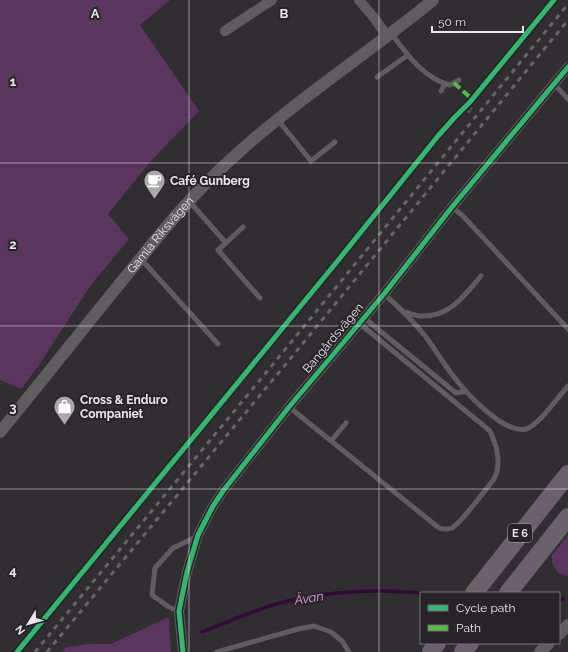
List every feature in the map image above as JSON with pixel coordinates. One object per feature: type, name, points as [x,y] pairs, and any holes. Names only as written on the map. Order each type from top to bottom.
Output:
[{"type":"highway","name":"E 6","points":[[475,592],[522,530],[568,474]]},
{"type":"highway","name":"E 6","points":[[509,592],[568,517]]},
{"type":"highway","points":[[463,652],[469,644]]},
{"type":"street","points":[[225,32],[272,0]]},
{"type":"street","points":[[359,0],[389,35]]},
{"type":"street","name":"Gamla Riksvägen","points":[[0,432],[189,200],[226,163],[278,119],[433,0]]},
{"type":"street","name":"Bangårdsvägen","points":[[183,652],[179,611],[187,572],[198,535],[222,491],[289,407],[384,294],[452,206],[568,67]]},
{"type":"street","points":[[560,633],[568,625]]},
{"type":"street","points":[[540,652],[548,644]]},
{"type":"lane","points":[[389,35],[424,70],[445,84],[450,85],[459,80]]},
{"type":"lane","points":[[377,78],[408,55]]},
{"type":"lane","points":[[441,91],[445,84]]},
{"type":"lane","points":[[554,84],[568,99]]},
{"type":"lane","points":[[278,119],[311,161],[335,142]]},
{"type":"lane","points":[[189,200],[226,243]]},
{"type":"lane","points":[[452,206],[468,221],[568,329]]},
{"type":"lane","points":[[243,227],[218,250],[260,298]]},
{"type":"lane","points":[[140,259],[218,344]]},
{"type":"lane","points":[[403,311],[419,316],[433,315],[444,312],[462,299],[481,276]]},
{"type":"lane","points":[[384,294],[403,311],[425,337],[454,377],[482,406],[503,423],[518,430],[530,427],[536,423],[568,386]]},
{"type":"lane","points":[[361,320],[456,393],[466,390]]},
{"type":"lane","points":[[289,407],[439,528],[446,530],[453,528],[494,479],[497,473],[498,463],[495,442],[490,431],[361,320]]},
{"type":"lane","points":[[331,441],[346,423]]},
{"type":"lane","points":[[179,611],[169,607],[152,595],[155,568],[173,548],[198,535]]},
{"type":"lane","points":[[217,652],[298,628],[314,626],[331,632],[342,641],[349,652]]},
{"type":"path","points":[[464,108],[469,112],[472,108]]},
{"type":"shaded area","points":[[0,0],[170,0],[140,25],[199,111],[150,162],[108,214],[129,239],[91,285],[37,368],[21,389],[0,380]]},
{"type":"shaded area","points":[[568,535],[568,576],[558,573],[552,563],[552,555]]},
{"type":"shaded area","points":[[169,617],[171,652],[62,652],[66,647],[90,644],[111,644]]},
{"type":"waterway","name":"Ävan","points":[[202,632],[269,606],[308,597],[356,592],[389,591],[420,593]]},
{"type":"railway","points":[[35,652],[568,4]]},
{"type":"railway","points":[[47,652],[568,20]]},
{"type":"marked path","points":[[454,83],[472,99]]},
{"type":"cycle path","points":[[17,652],[438,136],[470,102],[554,0]]},
{"type":"cycle path","points":[[183,652],[179,611],[187,572],[198,535],[213,506],[223,491],[289,407],[384,294],[452,207],[568,67]]},
{"type":"place","name":"Café Gunberg","points":[[155,200]]},
{"type":"place","name":"Cross & Enduro Companiet","points":[[64,426]]}]
